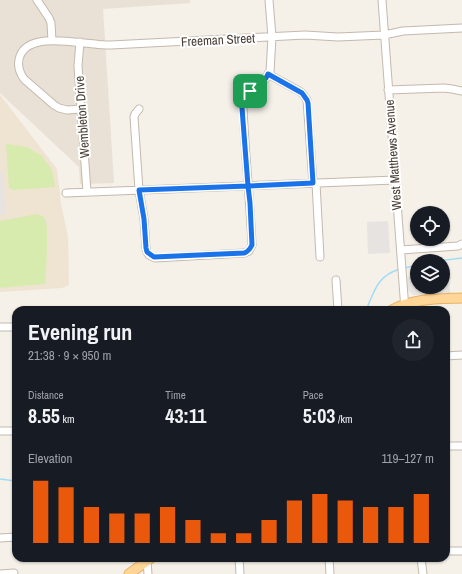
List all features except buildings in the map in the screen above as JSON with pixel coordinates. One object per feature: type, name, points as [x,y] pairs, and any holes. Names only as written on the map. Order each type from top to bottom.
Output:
[{"type":"main road","points":[[408,306],[433,299],[462,298]]},
{"type":"main road","points":[[129,574],[146,562]]},
{"type":"street","points":[[37,0],[51,23],[52,41]]},
{"type":"street","points":[[139,109],[134,117],[139,190],[144,219],[147,252],[154,257],[244,253],[249,251],[252,245],[250,203],[242,108],[246,95],[266,78],[270,72],[272,37],[269,0]]},
{"type":"street","name":"West Matthews Avenue","points":[[382,0],[405,306]]},
{"type":"street","name":"Freeman Street","points":[[81,109],[68,110],[59,108],[24,79],[18,62],[22,52],[30,44],[66,40],[111,45],[305,35],[338,37],[384,35],[403,31],[462,28]]},
{"type":"street","name":"Wembleton Drive","points":[[80,42],[78,66],[87,192]]},
{"type":"street","points":[[268,74],[299,91],[307,100],[320,257]]},
{"type":"street","points":[[388,90],[444,88],[462,91]]},
{"type":"street","points":[[66,193],[395,180]]},
{"type":"street","points":[[401,250],[458,246],[462,244]]},
{"type":"street","points":[[336,280],[338,306]]},
{"type":"street","points":[[0,327],[12,326]]},
{"type":"street","points":[[450,356],[462,355]]},
{"type":"street","points":[[0,431],[12,431]]},
{"type":"street","points":[[450,446],[462,446]]},
{"type":"street","points":[[0,538],[12,537]]},
{"type":"street","points":[[450,551],[462,551]]},
{"type":"street","points":[[148,574],[149,562]]},
{"type":"street","points":[[239,562],[240,574]]},
{"type":"street","points":[[329,562],[330,574]]},
{"type":"street","points":[[422,562],[422,574]]},
{"type":"street","points":[[0,574],[14,573]]},
{"type":"shaded area","points":[[0,0],[190,0],[190,3],[103,9],[114,183],[80,184],[79,167],[0,93]]},
{"type":"shaded area","points":[[0,95],[57,169],[61,204],[68,237],[69,285],[62,288],[0,292]]},
{"type":"shaded area","points":[[0,173],[3,173],[6,215],[0,215]]},
{"type":"shaded area","points":[[388,221],[390,253],[368,254],[367,222]]},
{"type":"shaded area","points":[[410,276],[410,292],[408,290],[407,277],[408,278]]},
{"type":"green space","points":[[6,144],[27,147],[42,156],[52,170],[55,187],[13,190],[9,188]]},
{"type":"green space","points":[[37,214],[45,219],[47,230],[45,284],[0,288],[0,221]]},
{"type":"waterway","points":[[450,260],[462,258]]},
{"type":"waterway","points":[[405,268],[410,267]]},
{"type":"waterway","points":[[368,306],[375,290],[382,280],[392,272],[400,269]]},
{"type":"waterway","points":[[0,479],[12,480]]},
{"type":"route","points":[[250,91],[246,95],[242,108],[248,186],[139,190],[144,219],[146,248],[149,255],[155,258],[247,252],[252,245],[248,186],[313,183],[308,103],[305,96],[299,91],[268,74],[266,78],[250,91]]}]
